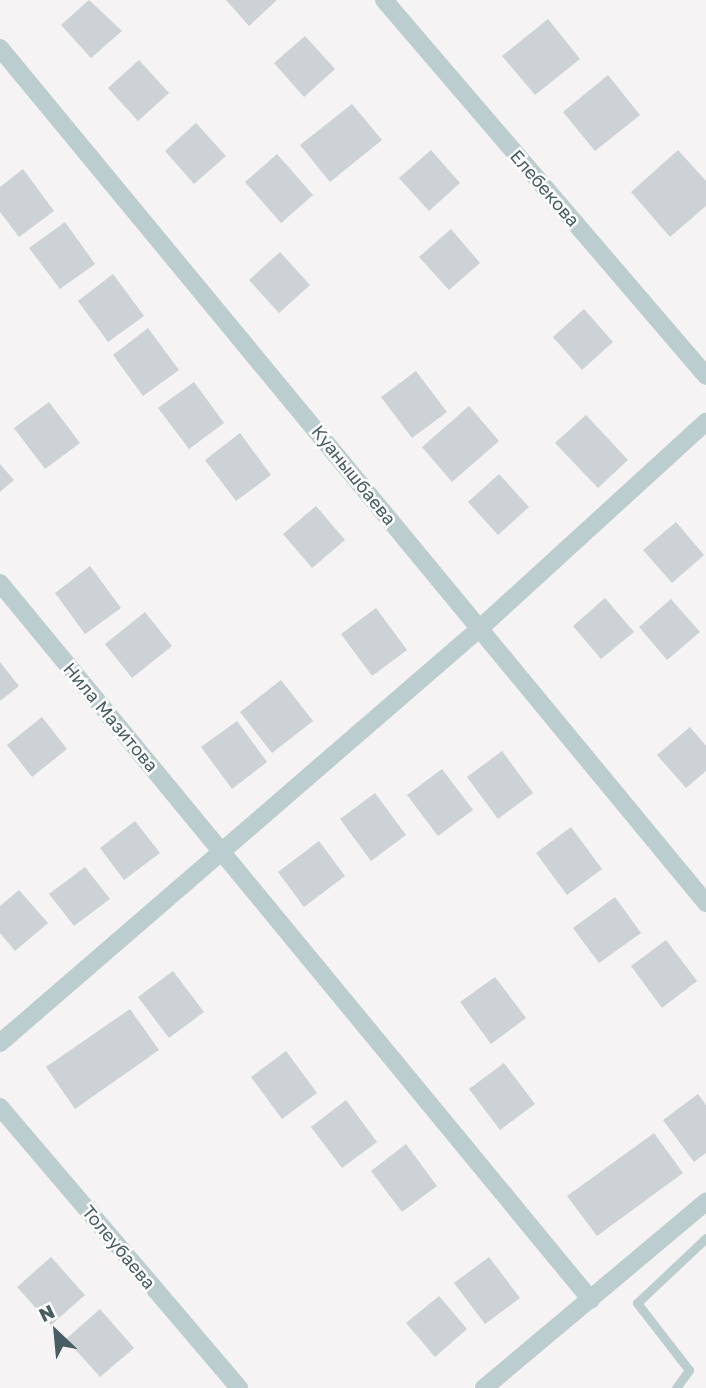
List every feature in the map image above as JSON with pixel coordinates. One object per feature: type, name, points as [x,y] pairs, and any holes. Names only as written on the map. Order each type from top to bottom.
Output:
[{"type":"street","name":"Елебекова","points":[[384,0],[706,376]]},
{"type":"street","name":"Куанышбаева","points":[[0,48],[706,904]]},
{"type":"street","points":[[0,1043],[478,630],[706,422]]},
{"type":"street","name":"Нила Мазитова","points":[[0,583],[591,1300]]},
{"type":"street","name":"Толеубаева","points":[[0,1107],[239,1388]]},
{"type":"street","points":[[484,1388],[706,1202]]},
{"type":"lane","points":[[676,1388],[690,1370],[637,1303],[706,1238]]},
{"type":"building","points":[[89,0],[122,31],[91,58],[61,25]]},
{"type":"building","points":[[226,0],[277,0],[249,26]]},
{"type":"building","points":[[548,19],[580,59],[535,95],[502,56]]},
{"type":"building","points":[[305,36],[335,69],[304,97],[274,63]]},
{"type":"building","points":[[139,60],[169,93],[138,121],[108,88]]},
{"type":"building","points":[[608,75],[640,115],[595,151],[563,112]]},
{"type":"building","points":[[352,104],[382,140],[330,182],[300,145]]},
{"type":"building","points":[[196,123],[226,156],[194,184],[165,151]]},
{"type":"building","points":[[431,150],[460,183],[429,211],[399,178]]},
{"type":"building","points":[[678,150],[706,181],[706,206],[670,237],[631,192]]},
{"type":"building","points":[[277,154],[313,195],[281,223],[245,182]]},
{"type":"building","points":[[23,169],[54,211],[19,237],[0,212],[0,187]]},
{"type":"building","points":[[65,222],[95,264],[60,289],[29,248]]},
{"type":"building","points":[[451,229],[480,263],[449,290],[419,257]]},
{"type":"building","points":[[280,252],[310,285],[279,313],[249,280]]},
{"type":"building","points":[[113,274],[144,316],[108,342],[78,301]]},
{"type":"building","points":[[584,309],[613,342],[582,370],[553,337]]},
{"type":"building","points":[[148,328],[179,370],[143,396],[113,355]]},
{"type":"building","points":[[416,371],[447,412],[412,438],[381,397]]},
{"type":"building","points":[[194,382],[224,423],[189,449],[158,408]]},
{"type":"building","points":[[49,402],[80,443],[45,469],[14,428]]},
{"type":"building","points":[[469,406],[499,441],[452,482],[422,447]]},
{"type":"building","points":[[586,415],[628,460],[598,488],[555,443]]},
{"type":"building","points":[[240,433],[271,475],[236,501],[205,460]]},
{"type":"building","points":[[0,464],[14,480],[0,492]]},
{"type":"building","points":[[499,474],[529,507],[498,535],[468,502]]},
{"type":"building","points":[[316,506],[345,540],[312,568],[283,534]]},
{"type":"building","points":[[676,522],[704,555],[672,583],[643,550]]},
{"type":"building","points":[[90,566],[121,608],[85,634],[55,593]]},
{"type":"building","points":[[605,598],[634,632],[601,659],[573,626]]},
{"type":"building","points":[[671,599],[700,632],[667,660],[639,627]]},
{"type":"building","points":[[376,608],[407,650],[372,676],[341,634]]},
{"type":"building","points":[[145,612],[172,646],[132,678],[105,644]]},
{"type":"building","points":[[0,662],[19,686],[0,701]]},
{"type":"building","points":[[281,680],[313,721],[272,753],[240,712]]},
{"type":"building","points":[[42,717],[67,749],[32,777],[7,745]]},
{"type":"building","points":[[237,721],[267,762],[232,789],[201,747]]},
{"type":"building","points":[[690,727],[706,746],[706,771],[686,788],[657,755]]},
{"type":"building","points":[[502,751],[533,793],[498,819],[467,777]]},
{"type":"building","points":[[442,769],[473,810],[438,836],[407,795]]},
{"type":"building","points":[[375,793],[406,835],[371,861],[340,819]]},
{"type":"building","points":[[135,821],[160,853],[124,880],[100,848]]},
{"type":"building","points":[[571,827],[602,869],[567,895],[536,853]]},
{"type":"building","points":[[319,841],[345,876],[304,907],[278,872]]},
{"type":"building","points":[[85,867],[110,899],[74,926],[49,894]]},
{"type":"building","points":[[19,890],[48,923],[15,951],[0,933],[0,906]]},
{"type":"building","points":[[615,897],[641,933],[599,963],[573,928]]},
{"type":"building","points":[[666,940],[697,981],[662,1008],[631,966]]},
{"type":"building","points":[[173,971],[204,1012],[169,1038],[138,997]]},
{"type":"building","points":[[495,977],[526,1018],[491,1044],[460,1002]]},
{"type":"building","points":[[130,1009],[159,1050],[75,1109],[46,1067]]},
{"type":"building","points":[[286,1051],[317,1093],[282,1119],[251,1077]]},
{"type":"building","points":[[504,1063],[535,1104],[500,1130],[469,1089]]},
{"type":"building","points":[[698,1094],[706,1105],[706,1153],[694,1162],[663,1120]]},
{"type":"building","points":[[346,1100],[377,1142],[342,1168],[311,1127]]},
{"type":"building","points":[[654,1133],[683,1173],[597,1236],[567,1196]]},
{"type":"building","points":[[406,1144],[437,1186],[402,1212],[371,1171]]},
{"type":"building","points":[[51,1257],[85,1295],[51,1325],[17,1287]]},
{"type":"building","points":[[489,1257],[520,1298],[485,1324],[454,1283]]},
{"type":"building","points":[[439,1296],[467,1329],[435,1357],[406,1323]]},
{"type":"building","points":[[100,1309],[134,1348],[100,1377],[66,1339]]}]
